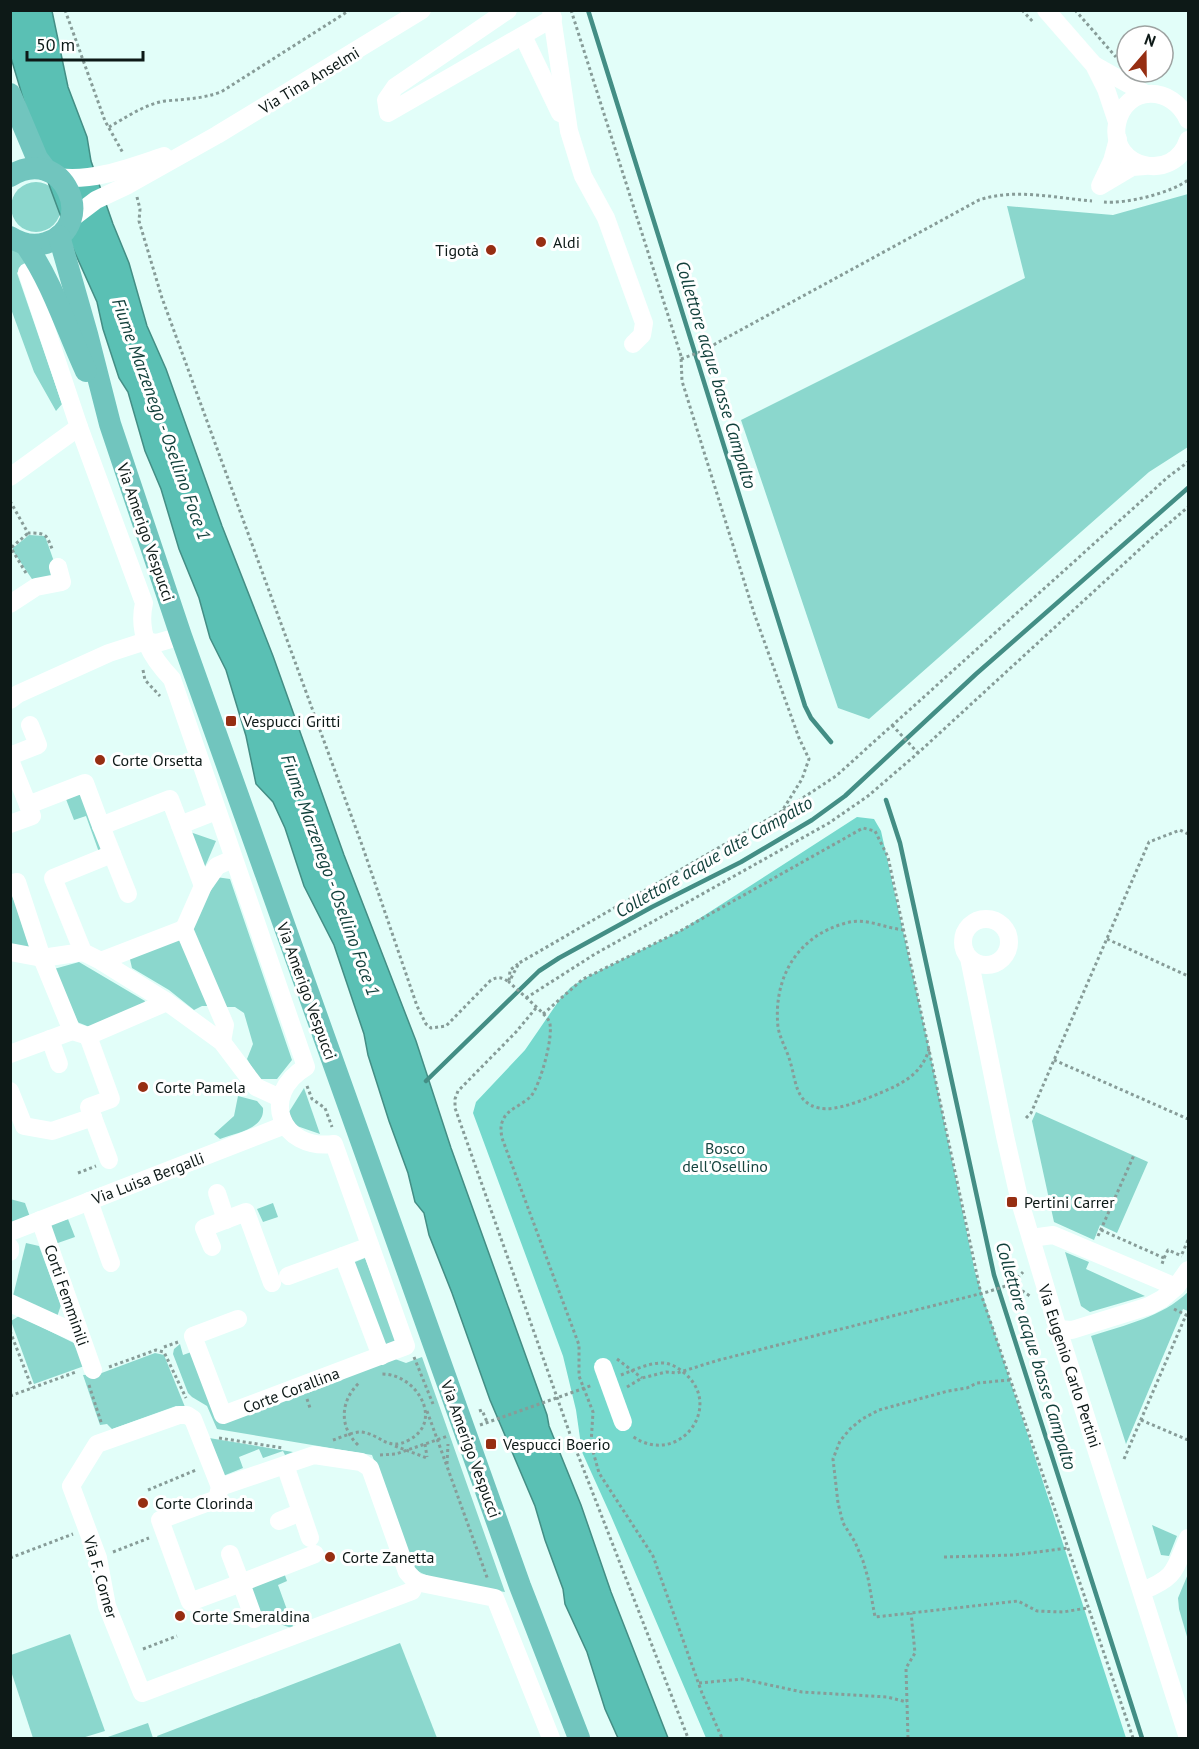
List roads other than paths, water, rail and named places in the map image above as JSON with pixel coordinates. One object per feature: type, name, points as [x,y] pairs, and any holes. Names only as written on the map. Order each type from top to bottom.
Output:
[{"type":"main road","points":[[10,94],[45,168],[19,171],[10,176]]},
{"type":"main road","name":"Via Amerigo Vespucci","points":[[45,168],[67,187],[71,196],[73,207],[65,228],[87,334],[110,424],[181,636],[516,1575],[579,1738]]},
{"type":"main road","points":[[18,241],[44,244],[65,228]]},
{"type":"main road","points":[[18,241],[50,284],[69,334],[110,424]]},
{"type":"street","name":"Via Tina Anselmi","points":[[127,173],[194,147],[217,135],[422,10]]},
{"type":"street","points":[[508,10],[396,87],[386,100],[388,113],[523,36],[552,14],[569,131]]},
{"type":"street","points":[[1041,18],[1094,65],[1146,94]]},
{"type":"street","points":[[523,36],[569,131],[583,176],[606,218],[644,322],[642,335],[633,344]]},
{"type":"street","points":[[1094,65],[1106,89],[1127,156],[1145,166]]},
{"type":"street","points":[[1188,95],[1146,94],[1128,104],[1118,131],[1112,161],[1100,186],[1132,167],[1166,165],[1183,152],[1188,140]]},
{"type":"street","points":[[1167,96],[1184,110],[1188,120]]},
{"type":"street","points":[[45,168],[74,179],[127,173]]},
{"type":"street","points":[[65,228],[127,173]]},
{"type":"street","points":[[27,272],[79,428],[144,603],[140,620],[146,641],[157,664],[172,679],[304,1069],[294,1074],[285,1085],[280,1098],[280,1112],[285,1125],[294,1136],[306,1143],[319,1146],[334,1144],[370,1246],[280,1279],[248,1211],[204,1227],[212,1247]]},
{"type":"street","points":[[10,477],[79,428]]},
{"type":"street","points":[[10,604],[36,587],[62,582],[58,567]]},
{"type":"street","points":[[10,700],[18,694],[110,653],[146,641],[157,643],[181,636]]},
{"type":"street","points":[[10,824],[32,816],[10,758],[38,745],[30,725]]},
{"type":"street","points":[[28,805],[85,783],[128,894]]},
{"type":"street","points":[[101,826],[170,799],[203,886]]},
{"type":"street","points":[[180,825],[216,811]]},
{"type":"street","points":[[83,952],[53,878],[112,854]]},
{"type":"street","points":[[101,961],[184,929],[203,886],[217,866],[232,859]]},
{"type":"street","points":[[10,884],[17,882],[42,958],[111,1099],[91,1112],[52,1131],[24,1126],[10,1091]]},
{"type":"street","points":[[975,987],[994,964],[1004,956],[1008,936],[1000,925],[988,919],[975,922],[965,932],[963,945],[969,958],[980,965],[994,964]]},
{"type":"street","points":[[184,929],[225,1025],[222,1042]]},
{"type":"street","points":[[10,952],[42,958],[83,952],[101,961],[166,1002],[222,1042],[256,1087],[280,1098]]},
{"type":"street","name":"Via Eugenio Carlo Pertini","points":[[969,958],[1005,1136],[1030,1238],[1188,1738]]},
{"type":"street","points":[[10,1054],[50,1039],[80,1034],[166,1002]]},
{"type":"street","points":[[50,1039],[59,1064]]},
{"type":"street","points":[[91,1112],[109,1160]]},
{"type":"street","name":"Via Luisa Bergalli","points":[[10,1232],[285,1125]]},
{"type":"street","points":[[349,1187],[373,1175]]},
{"type":"street","points":[[217,1193],[226,1220]]},
{"type":"street","points":[[89,1201],[111,1263]]},
{"type":"street","name":"Corti Femminili","points":[[40,1220],[80,1335],[88,1370]]},
{"type":"street","points":[[1030,1238],[1053,1235],[1176,1287]]},
{"type":"street","name":"Corte Corallina","points":[[238,1319],[193,1336],[223,1415],[406,1346],[370,1246]]},
{"type":"street","points":[[10,1247],[10,1252]]},
{"type":"street","points":[[343,1256],[381,1356]]},
{"type":"street","points":[[1058,1329],[1072,1330],[1149,1306],[1176,1287],[1185,1262]]},
{"type":"street","points":[[10,1304],[80,1335]]},
{"type":"street","points":[[606,1369],[623,1422]]},
{"type":"street","name":"Via F. Corner","points":[[220,1487],[193,1419],[187,1415],[179,1415],[97,1444],[71,1486],[98,1558],[107,1606],[142,1694],[412,1591],[416,1582]]},
{"type":"street","points":[[285,1457],[313,1546],[240,1583],[190,1602],[160,1520],[217,1499],[220,1487],[285,1457],[314,1455],[361,1462],[370,1468],[407,1572],[416,1582],[495,1598],[551,1738]]},
{"type":"street","points":[[279,1521],[301,1512]]},
{"type":"street","points":[[1142,1591],[1168,1578],[1178,1563],[1188,1538]]},
{"type":"street","points":[[230,1554],[254,1619]]},
{"type":"water","name":"Fiume Marzenego - Osellino Foce 1","points":[[10,11],[52,11],[68,87],[87,137],[91,161],[129,263],[147,326],[166,369],[344,855],[416,1041],[451,1148],[549,1426],[668,1738],[618,1738],[605,1709],[587,1652],[565,1604],[563,1589],[535,1506],[490,1400],[429,1235],[424,1213],[415,1202],[408,1173],[389,1121],[368,1055],[364,1034],[334,945],[304,886],[285,828],[273,802],[256,784],[246,736],[226,670],[210,638],[199,598],[179,549],[161,489],[145,451],[128,392],[119,378],[97,302],[71,244],[48,182],[11,58]]},
{"type":"waterway","name":"Collettore acque basse Campalto","points":[[588,10],[805,706],[811,718],[831,742]]},
{"type":"waterway","name":"Collettore acque alte Campalto","points":[[426,1081],[539,971],[652,907],[741,862],[812,820],[845,796],[976,674],[1188,488]]},
{"type":"waterway","name":"Collettore acque basse Campalto","points":[[886,800],[900,843],[994,1275],[1142,1738]]},
{"type":"place","name":"Aldi","points":[[541,242]]},
{"type":"place","name":"Tigotà","points":[[491,250]]},
{"type":"place","name":"Vespucci Gritti","points":[[231,721]]},
{"type":"place","name":"Corte Orsetta","points":[[100,760]]},
{"type":"place","name":"Corte Pamela","points":[[143,1087]]},
{"type":"place","name":"Pertini Carrer","points":[[1012,1202]]},
{"type":"place","name":"Vespucci Boerio","points":[[491,1444]]},
{"type":"place","name":"Corte Clorinda","points":[[143,1503]]},
{"type":"place","name":"Corte Zanetta","points":[[330,1557]]},
{"type":"place","name":"Corte Smeraldina","points":[[180,1616]]},
{"type":"park label","name":"Bosco dell'Osellino","points":[[725,1157]]}]
